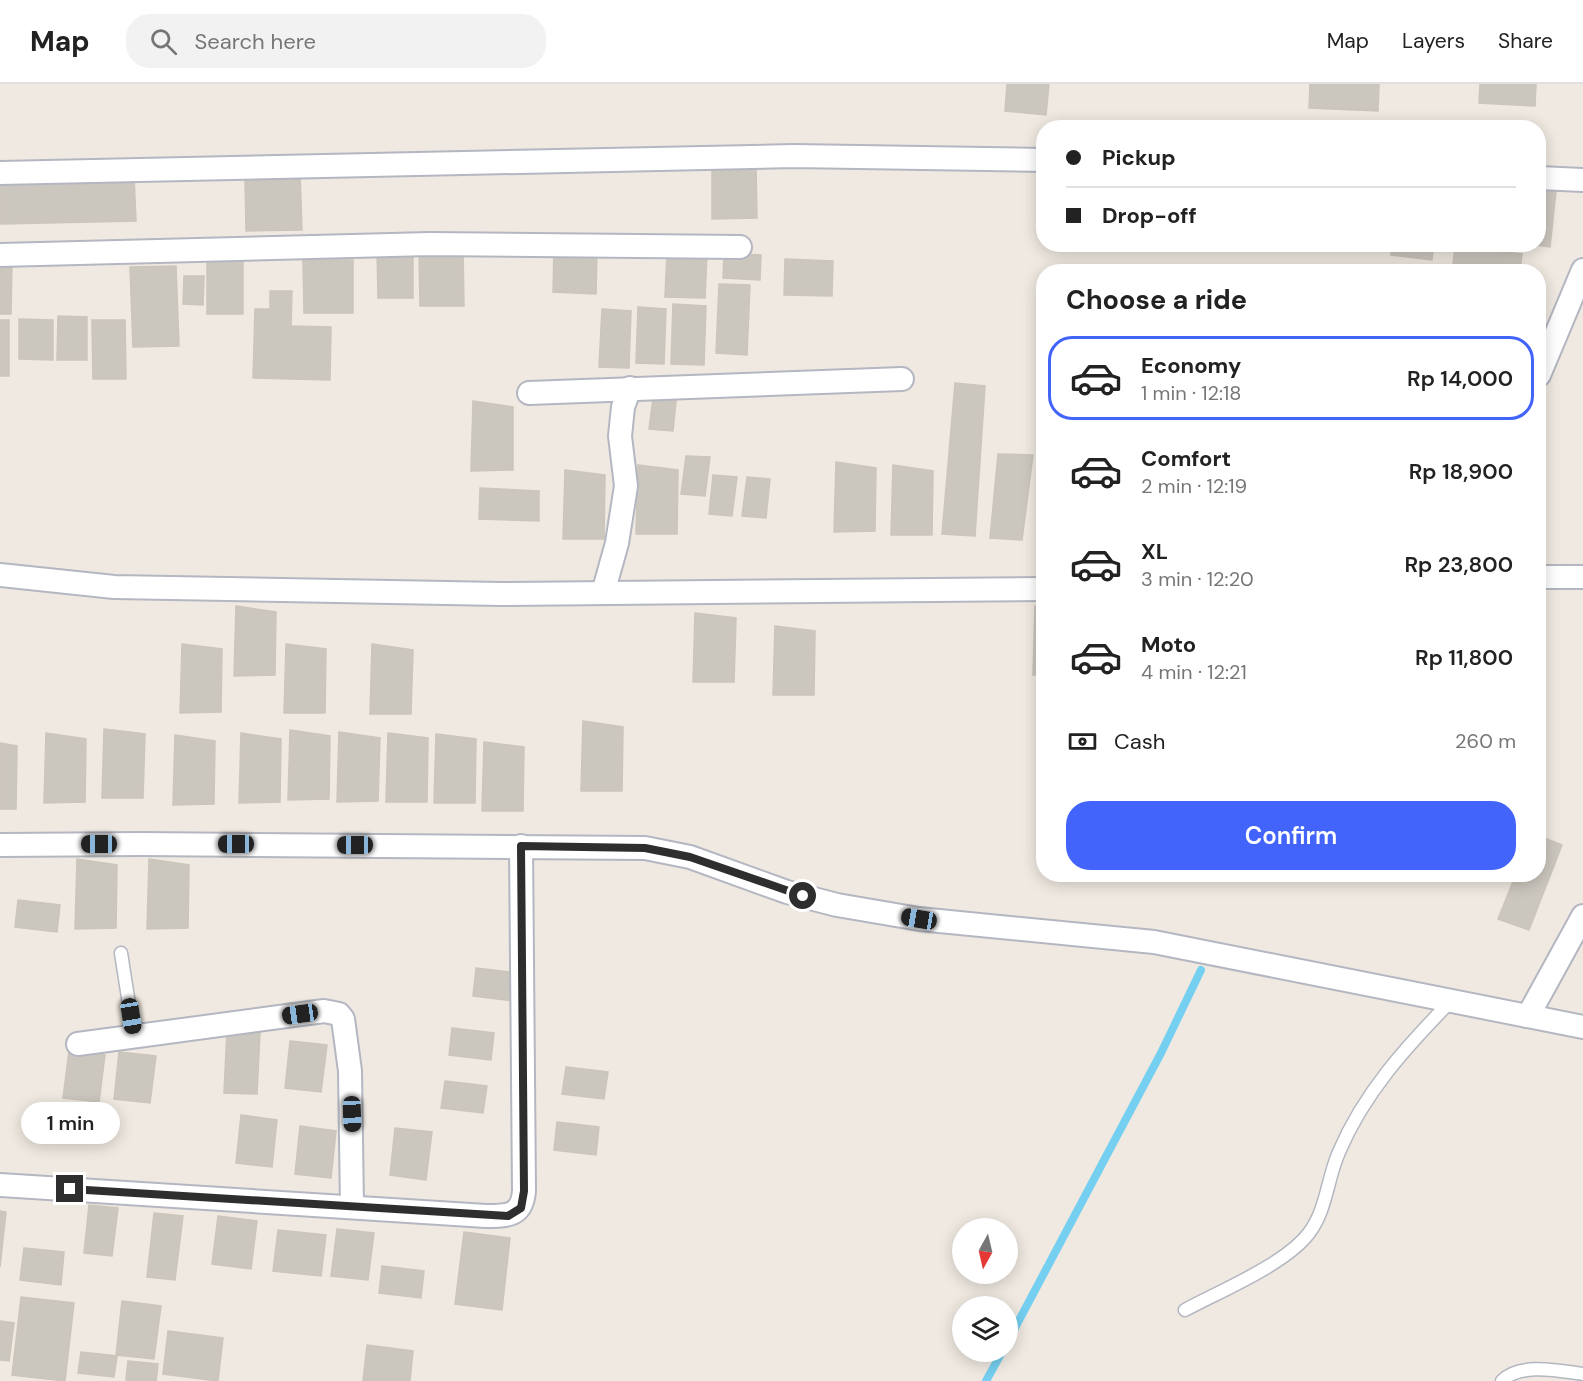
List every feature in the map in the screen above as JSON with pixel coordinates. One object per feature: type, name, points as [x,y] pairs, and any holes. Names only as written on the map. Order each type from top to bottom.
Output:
[{"type":"street","points":[[0,173],[794,156],[1036,160]]},
{"type":"street","points":[[1546,178],[1583,180]]},
{"type":"street","points":[[0,255],[430,244],[740,247]]},
{"type":"street","points":[[1546,358],[1583,270]]},
{"type":"street","points":[[530,393],[902,379]]},
{"type":"street","points":[[603,593],[617,543],[626,486],[620,435],[623,407],[630,388]]},
{"type":"street","points":[[0,575],[114,587],[501,594],[1036,589]]},
{"type":"street","points":[[1546,577],[1583,577]]},
{"type":"street","points":[[0,845],[645,848],[690,857],[787,892],[837,905],[919,919],[1154,942],[1583,1027]]},
{"type":"street","points":[[0,1185],[508,1216],[516,1212],[523,1202],[521,846]]},
{"type":"street","points":[[1528,1016],[1583,916]]},
{"type":"street","points":[[78,1044],[324,1011],[339,1014],[345,1027],[350,1071],[352,1207]]},
{"type":"lane","points":[[121,953],[134,1036]]},
{"type":"lane","points":[[1185,1310],[1282,1258],[1309,1234],[1323,1208],[1338,1153],[1359,1114],[1381,1078],[1410,1043],[1450,1002]]},
{"type":"lane","points":[[1502,1381],[1508,1375],[1536,1369],[1583,1374]]},
{"type":"building","points":[[1007,84],[1049,84],[1046,115],[1005,111]]},
{"type":"building","points":[[1310,84],[1379,84],[1378,111],[1309,108]]},
{"type":"building","points":[[1480,84],[1536,84],[1535,106],[1479,103]]},
{"type":"building","points":[[712,165],[756,165],[757,218],[712,219]]},
{"type":"building","points":[[300,174],[302,230],[246,231],[245,175]]},
{"type":"building","points":[[134,176],[136,221],[0,224],[0,178]]},
{"type":"building","points":[[1546,190],[1556,191],[1550,247],[1546,246]]},
{"type":"building","points":[[377,249],[413,249],[413,298],[378,298]]},
{"type":"building","points":[[463,249],[464,306],[420,306],[419,250]]},
{"type":"building","points":[[554,250],[597,252],[596,294],[553,292]]},
{"type":"building","points":[[667,252],[707,254],[705,298],[665,297]]},
{"type":"building","points":[[1391,252],[1433,252],[1432,260],[1391,255]]},
{"type":"building","points":[[1454,252],[1522,254],[1521,264],[1453,264]]},
{"type":"building","points":[[724,253],[761,255],[760,280],[723,278]]},
{"type":"building","points":[[207,257],[243,257],[243,314],[207,314]]},
{"type":"building","points":[[785,259],[833,261],[832,296],[784,295]]},
{"type":"building","points":[[303,260],[353,260],[353,313],[304,313]]},
{"type":"building","points":[[0,261],[12,261],[11,314],[0,314]]},
{"type":"building","points":[[176,266],[179,346],[133,347],[130,267]]},
{"type":"building","points":[[184,276],[204,276],[203,305],[183,304]]},
{"type":"building","points":[[719,284],[750,285],[747,355],[716,353]]},
{"type":"building","points":[[270,291],[292,291],[291,326],[331,327],[330,380],[253,378],[255,309],[270,309]]},
{"type":"building","points":[[673,304],[706,306],[704,365],[671,364]]},
{"type":"building","points":[[638,307],[666,309],[664,364],[636,363]]},
{"type":"building","points":[[602,309],[631,311],[629,368],[599,367]]},
{"type":"building","points":[[58,316],[87,317],[87,360],[57,360]]},
{"type":"building","points":[[19,319],[53,320],[53,360],[19,359]]},
{"type":"building","points":[[0,320],[9,320],[9,376],[0,376]]},
{"type":"building","points":[[92,320],[125,320],[126,379],[93,379]]},
{"type":"building","points":[[955,383],[985,386],[975,536],[942,534]]},
{"type":"building","points":[[654,391],[677,392],[673,431],[649,429]]},
{"type":"building","points":[[473,401],[513,407],[513,470],[471,471]]},
{"type":"building","points":[[998,454],[1033,455],[1022,540],[990,538]]},
{"type":"building","points":[[686,456],[710,457],[705,496],[681,494]]},
{"type":"building","points":[[836,462],[876,468],[875,531],[834,532]]},
{"type":"building","points":[[638,465],[678,470],[677,534],[636,534]]},
{"type":"building","points":[[893,465],[933,471],[932,535],[891,535]]},
{"type":"building","points":[[565,470],[605,475],[604,539],[563,539]]},
{"type":"building","points":[[713,475],[737,477],[732,516],[709,514]]},
{"type":"building","points":[[747,477],[770,479],[766,518],[742,516]]},
{"type":"building","points":[[480,488],[539,491],[539,521],[479,519]]},
{"type":"building","points":[[236,606],[276,612],[275,675],[234,676]]},
{"type":"building","points":[[1035,606],[1036,675],[1033,675]]},
{"type":"building","points":[[695,613],[736,618],[734,682],[693,682]]},
{"type":"building","points":[[775,626],[815,631],[814,695],[773,695]]},
{"type":"building","points":[[182,644],[222,649],[221,712],[180,713]]},
{"type":"building","points":[[286,644],[326,649],[325,713],[284,713]]},
{"type":"building","points":[[372,644],[413,650],[411,714],[370,714]]},
{"type":"building","points":[[583,721],[623,727],[622,791],[581,791]]},
{"type":"building","points":[[104,729],[145,734],[143,798],[102,798]]},
{"type":"building","points":[[290,730],[330,736],[329,799],[288,800]]},
{"type":"building","points":[[339,732],[380,738],[378,801],[337,802]]},
{"type":"building","points":[[46,733],[86,739],[85,802],[44,803]]},
{"type":"building","points":[[241,733],[281,739],[280,802],[239,803]]},
{"type":"building","points":[[388,733],[428,738],[427,802],[386,802]]},
{"type":"building","points":[[436,734],[476,739],[475,803],[434,803]]},
{"type":"building","points":[[175,735],[215,741],[214,804],[173,805]]},
{"type":"building","points":[[484,742],[524,747],[523,811],[482,811]]},
{"type":"building","points":[[0,743],[17,746],[16,809],[0,809]]},
{"type":"building","points":[[1546,839],[1562,845],[1529,930],[1498,919],[1513,882],[1546,882]]},
{"type":"building","points":[[77,859],[117,865],[116,928],[75,929]]},
{"type":"building","points":[[149,859],[189,865],[188,928],[147,929]]},
{"type":"building","points":[[18,900],[60,905],[57,932],[15,927]]},
{"type":"building","points":[[476,968],[518,973],[515,1001],[473,996]]},
{"type":"building","points":[[452,1028],[494,1033],[491,1060],[449,1055]]},
{"type":"building","points":[[227,1030],[260,1032],[257,1094],[224,1093]]},
{"type":"building","points":[[290,1041],[327,1045],[321,1092],[285,1088]]},
{"type":"building","points":[[69,1051],[105,1055],[99,1102],[63,1098]]},
{"type":"building","points":[[119,1052],[156,1056],[150,1103],[114,1099]]},
{"type":"building","points":[[566,1067],[608,1072],[604,1099],[562,1094]]},
{"type":"building","points":[[445,1081],[487,1086],[483,1113],[441,1108]]},
{"type":"building","points":[[241,1115],[277,1120],[272,1167],[236,1163]]},
{"type":"building","points":[[557,1122],[599,1127],[596,1155],[554,1150]]},
{"type":"building","points":[[300,1126],[336,1131],[331,1178],[295,1174]]},
{"type":"building","points":[[395,1128],[432,1132],[426,1180],[390,1175]]},
{"type":"building","points":[[89,1205],[118,1208],[112,1256],[84,1253]]},
{"type":"building","points":[[0,1211],[6,1212],[0,1267]]},
{"type":"building","points":[[154,1213],[183,1216],[175,1280],[147,1277]]},
{"type":"building","points":[[218,1216],[257,1221],[251,1269],[212,1264]]},
{"type":"building","points":[[337,1229],[374,1233],[368,1280],[331,1276]]},
{"type":"building","points":[[278,1230],[326,1235],[321,1276],[273,1271]]},
{"type":"building","points":[[464,1232],[510,1238],[502,1310],[455,1304]]},
{"type":"building","points":[[24,1248],[64,1252],[61,1285],[20,1280]]},
{"type":"building","points":[[382,1266],[424,1271],[421,1298],[379,1293]]},
{"type":"building","points":[[21,1297],[74,1303],[65,1381],[12,1375]]},
{"type":"building","points":[[122,1301],[161,1306],[154,1359],[116,1355]]},
{"type":"building","points":[[0,1321],[14,1323],[9,1361],[0,1360]]},
{"type":"building","points":[[168,1331],[223,1338],[218,1381],[163,1374]]},
{"type":"building","points":[[367,1345],[413,1351],[410,1381],[363,1381]]},
{"type":"building","points":[[81,1352],[117,1356],[114,1377],[78,1373]]},
{"type":"building","points":[[128,1361],[158,1364],[156,1381],[126,1380]]},
{"type":"waterway","points":[[1018,1322],[1161,1053],[1201,970]]},
{"type":"waterway","points":[[986,1381],[996,1362]]},
{"type":"route","points":[[70,1189],[508,1216],[521,1208],[524,1191],[521,846],[645,848],[690,857],[745,878],[803,896]]}]
